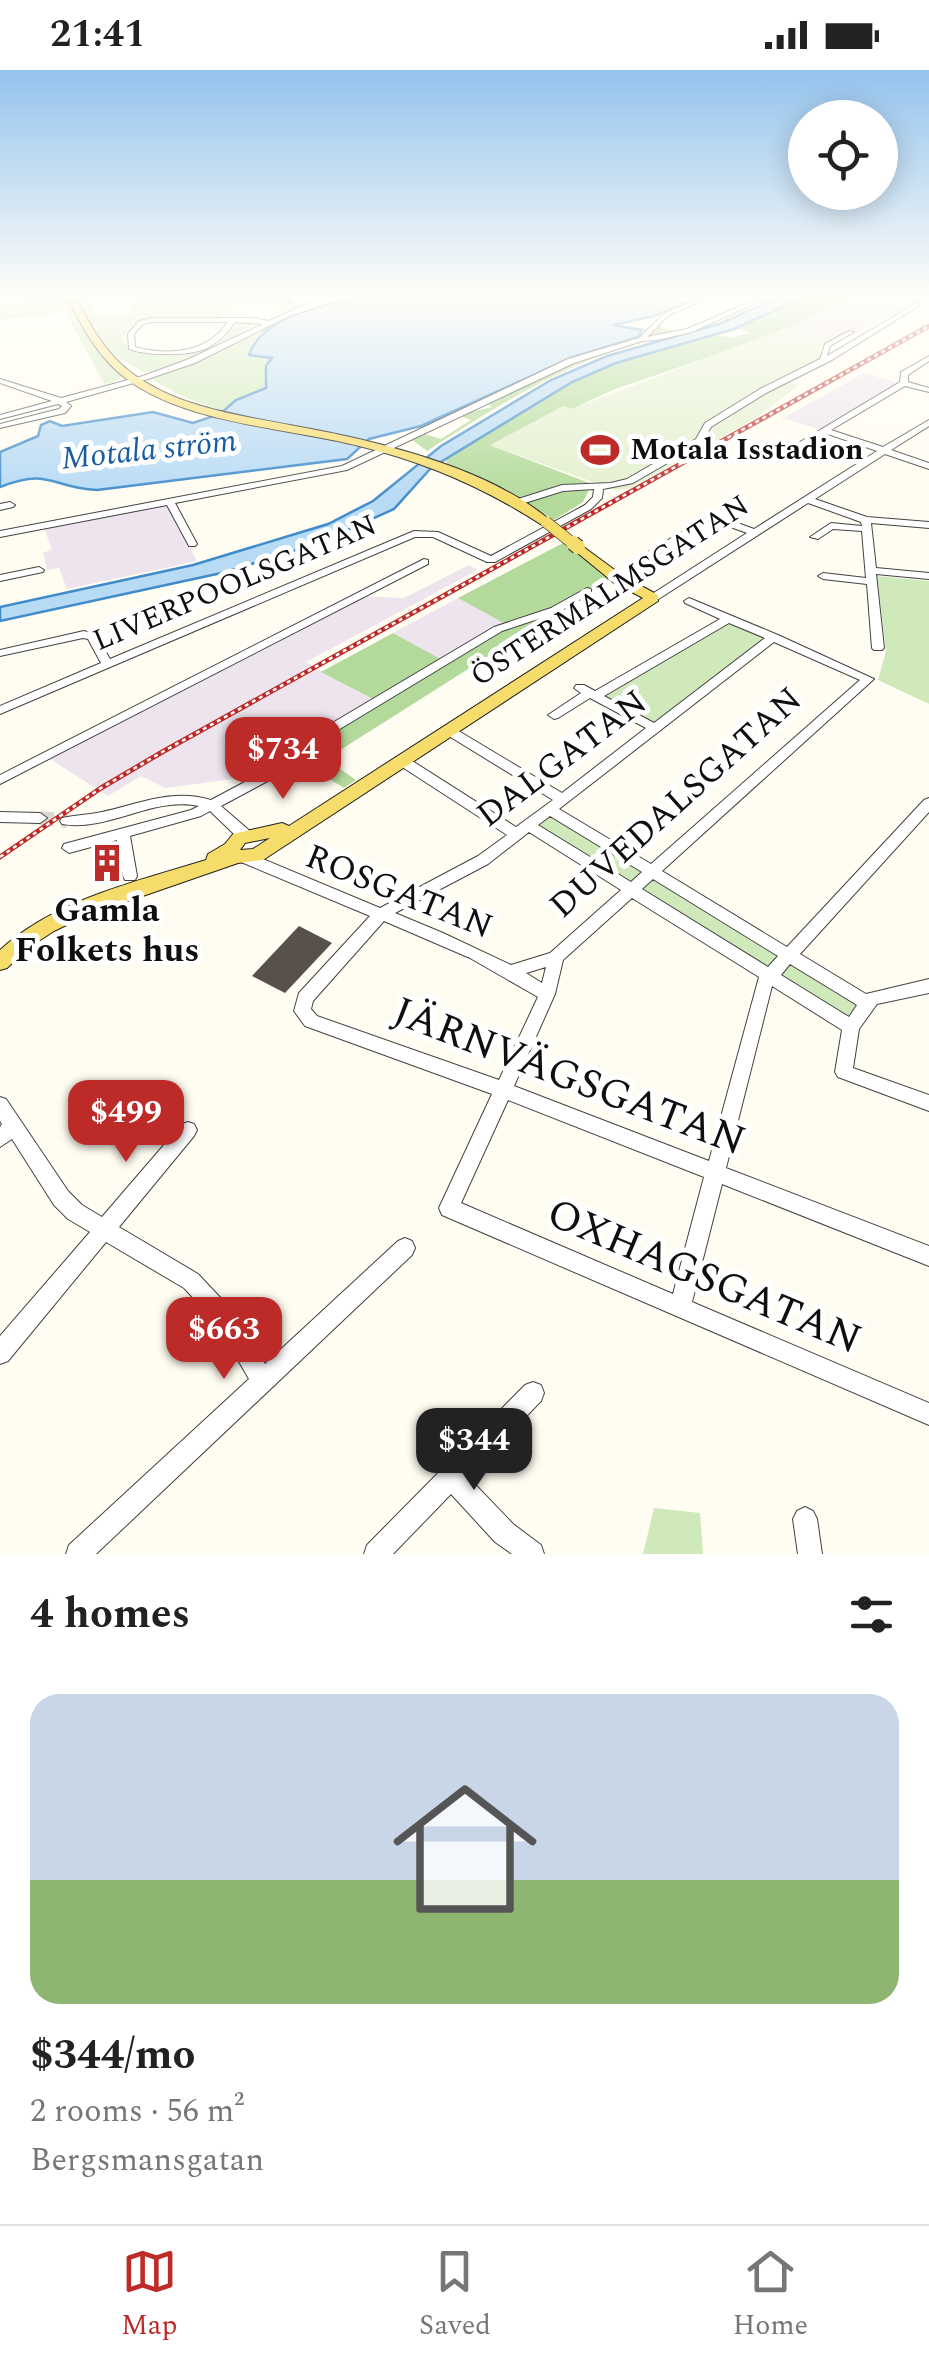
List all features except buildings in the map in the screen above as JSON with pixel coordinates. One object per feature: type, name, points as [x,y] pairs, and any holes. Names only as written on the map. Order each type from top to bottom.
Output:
[{"type":"main road","points":[[121,365],[137,378],[194,404],[444,467],[546,522],[618,579],[653,598]]},
{"type":"main road","name":"ÖSTERMALMSGATAN","points":[[0,962],[32,937],[82,911],[247,847],[323,810],[653,598]]},
{"type":"main road","name":"ÖSTERMALMSGATAN","points":[[0,948],[78,905],[247,847]]},
{"type":"street","points":[[0,417],[174,365]]},
{"type":"street","points":[[0,534],[330,472],[562,365]]},
{"type":"street","points":[[515,503],[562,488],[630,481],[700,441],[710,424],[811,365]]},
{"type":"street","points":[[904,383],[904,374],[918,365]]},
{"type":"street","points":[[0,381],[67,406],[62,411],[0,426]]},
{"type":"street","points":[[789,451],[904,383],[929,390]]},
{"type":"street","name":"ÖSTERMALMSGATAN","points":[[653,598],[929,422]]},
{"type":"street","points":[[824,430],[929,466]]},
{"type":"street","name":"LIVERPOOLSGATAN","points":[[0,710],[414,534],[435,534],[491,560],[588,507],[598,498],[599,486]]},
{"type":"street","points":[[806,500],[867,524]]},
{"type":"street","points":[[170,502],[192,544]]},
{"type":"street","points":[[638,564],[713,517],[755,533]]},
{"type":"street","points":[[867,524],[878,648]]},
{"type":"street","points":[[815,537],[830,526],[929,525]]},
{"type":"street","points":[[0,780],[424,562]]},
{"type":"street","points":[[0,578],[39,570]]},
{"type":"street","points":[[823,576],[929,576]]},
{"type":"street","points":[[69,848],[180,819],[211,805],[274,772],[311,741],[498,629],[555,610],[587,591]]},
{"type":"street","points":[[690,601],[774,638]]},
{"type":"street","points":[[554,715],[588,692],[728,618]]},
{"type":"street","points":[[0,653],[84,634],[92,637],[108,664]]},
{"type":"street","name":"DUVEDALSGATAN","points":[[449,1208],[547,994],[556,957],[868,679],[774,638]]},
{"type":"street","name":"DALGATAN","points":[[380,916],[483,860],[774,638]]},
{"type":"street","points":[[588,692],[655,728]]},
{"type":"street","points":[[448,730],[652,872],[867,1003]]},
{"type":"street","points":[[401,760],[633,890],[851,1027]]},
{"type":"street","points":[[67,821],[102,820],[170,800],[211,805],[247,847]]},
{"type":"street","points":[[680,1308],[770,976],[929,803]]},
{"type":"street","points":[[0,817],[40,818]]},
{"type":"street","points":[[123,835],[130,876]]},
{"type":"street","name":"ROSGATAN","points":[[247,847],[380,916],[513,971],[547,994]]},
{"type":"street","name":"JÄRNVÄGSGATAN","points":[[380,916],[306,998],[305,1016],[929,1256]]},
{"type":"street","name":"ROSGATAN","points":[[513,971],[556,957]]},
{"type":"street","points":[[929,986],[878,994],[867,1003],[851,1027],[844,1072],[929,1103]]},
{"type":"street","points":[[0,1105],[7,1132],[61,1198],[105,1231],[169,1266],[200,1290],[223,1315],[262,1382]]},
{"type":"street","points":[[0,1353],[188,1130]]},
{"type":"street","name":"OXHAGSGATAN","points":[[449,1208],[929,1414]]},
{"type":"street","points":[[78,1554],[406,1248]]},
{"type":"street","points":[[376,1554],[533,1394]]},
{"type":"street","points":[[452,1477],[504,1533],[532,1554]]},
{"type":"street","points":[[805,1518],[810,1554]]},
{"type":"shaded area","points":[[865,373],[900,384],[822,430],[783,418]]},
{"type":"shaded area","points":[[171,502],[195,544],[191,550],[197,561],[67,589],[59,568],[47,570],[43,553],[52,549],[43,526]]},
{"type":"shaded area","points":[[469,565],[478,570],[306,662],[378,702],[278,773],[165,788],[141,776],[108,796],[47,757],[362,596],[404,598]]},
{"type":"shaded area","points":[[458,598],[512,626],[444,662],[393,633]]},
{"type":"green space","points":[[94,365],[113,365],[125,376],[105,385]]},
{"type":"green space","points":[[132,365],[172,365],[145,373]]},
{"type":"green space","points":[[177,365],[266,365],[266,388],[236,400],[223,411],[186,398],[149,378]]},
{"type":"green space","points":[[565,365],[577,365],[522,393],[427,451],[411,439],[418,432],[441,439],[471,420],[458,415],[492,407],[487,403]]},
{"type":"green space","points":[[685,365],[615,389],[492,446],[592,484],[583,502],[554,520],[506,489],[449,466],[445,459],[539,400],[602,368]]},
{"type":"green space","points":[[687,365],[814,365],[784,381],[799,385],[756,418],[630,488],[615,490],[490,445],[563,406],[572,409]]},
{"type":"green space","points":[[565,542],[610,579],[326,759],[356,780],[344,788],[293,757],[377,701],[321,672],[393,633],[444,661],[511,627],[458,598]]},
{"type":"green space","points":[[877,576],[929,581],[929,704],[878,680],[886,651]]},
{"type":"green space","points":[[725,619],[776,639],[654,731],[593,697]]},
{"type":"green space","points":[[548,812],[867,1005],[852,1029],[527,828]]},
{"type":"green space","points":[[654,1508],[700,1513],[703,1554],[643,1554]]},
{"type":"water","name":"Motala ström","points":[[555,365],[421,426],[369,439],[347,459],[97,490],[41,479],[0,487],[0,452],[38,436],[41,425],[50,421],[62,426],[153,412],[193,423],[220,414],[236,400],[266,388],[266,366]]},
{"type":"water","points":[[585,365],[611,365],[572,382],[431,468],[394,509],[319,543],[226,572],[0,621],[0,607],[193,565],[328,524],[373,501],[441,446],[551,380]]},
{"type":"tunnel","points":[[40,818],[67,821]]},
{"type":"railway","points":[[0,857],[101,788],[164,751],[858,365]]},
{"type":"place","name":"Motala Isstadion","points":[[600,450]]},
{"type":"place","name":"Gamla Folkets hus","points":[[107,863]]}]
